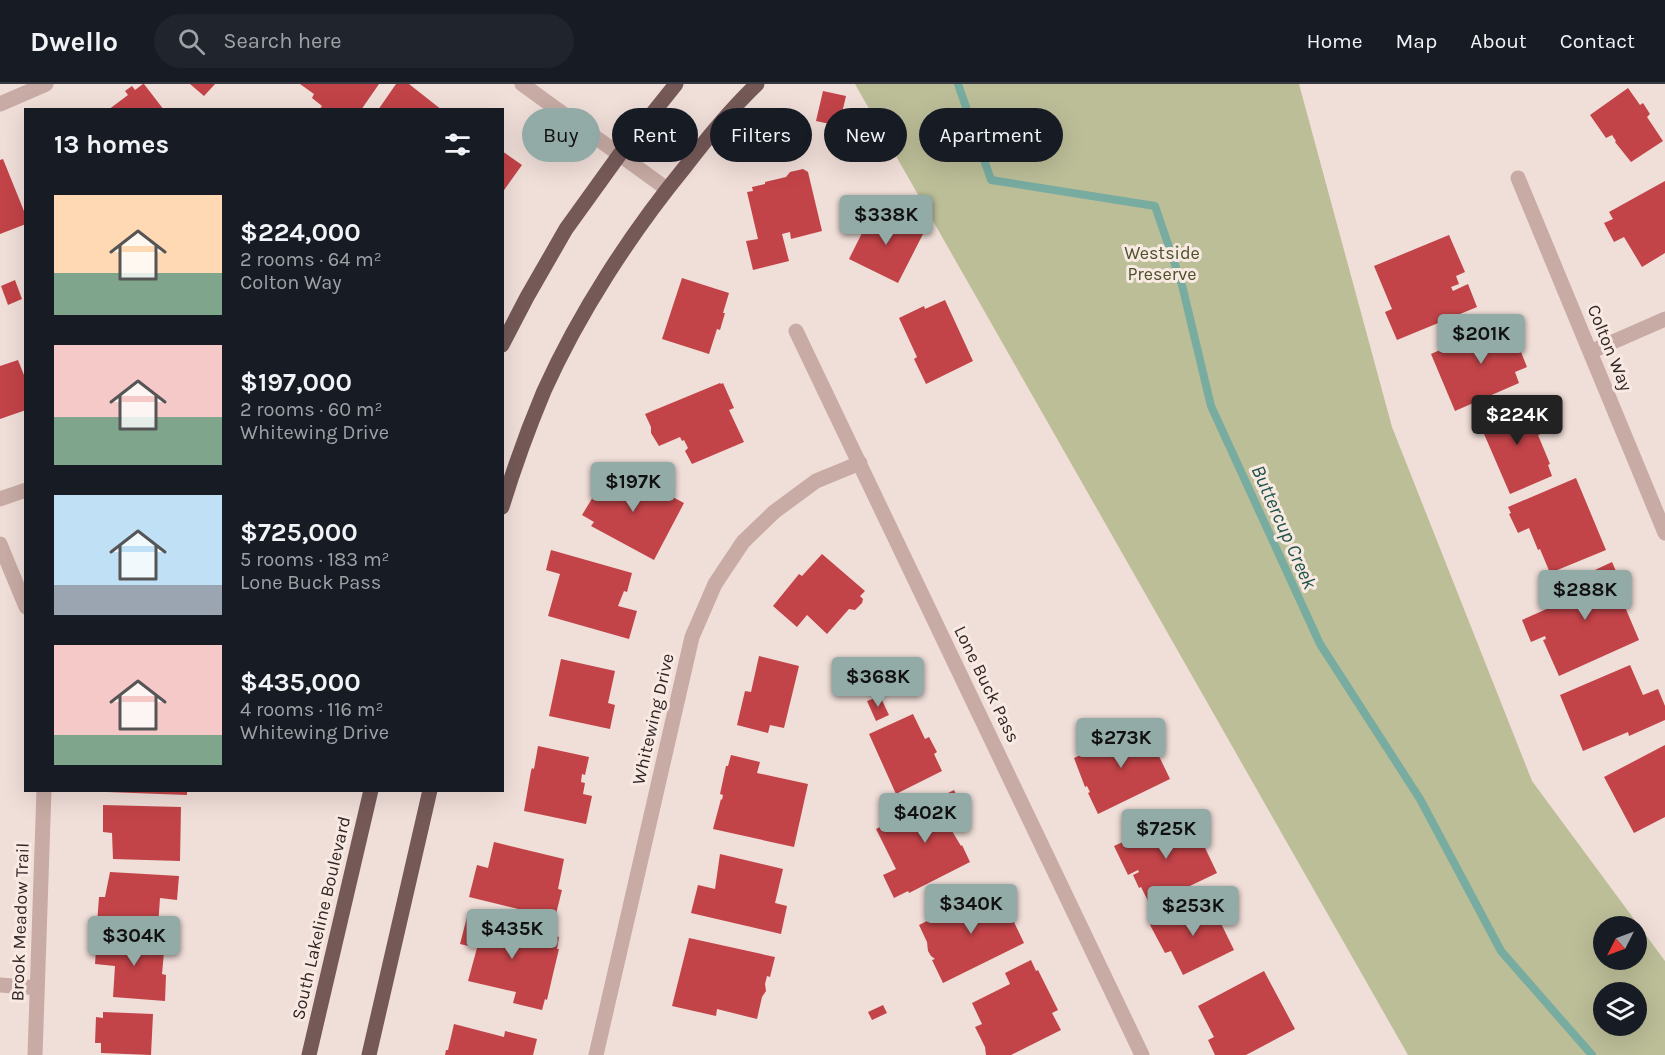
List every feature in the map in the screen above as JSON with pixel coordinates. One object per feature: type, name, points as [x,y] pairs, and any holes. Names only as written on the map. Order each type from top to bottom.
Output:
[{"type":"main road","points":[[657,108],[676,84]]},
{"type":"main road","points":[[504,501],[545,391],[585,312],[632,238],[667,189],[706,140],[757,84]]},
{"type":"main road","points":[[504,341],[566,229],[614,162]]},
{"type":"main road","name":"South Lakeline Boulevard","points":[[309,1055],[371,792]]},
{"type":"main road","points":[[369,1055],[430,792]]},
{"type":"street","points":[[0,104],[46,84]]},
{"type":"street","points":[[522,84],[612,148]]},
{"type":"street","points":[[631,162],[667,189]]},
{"type":"street","name":"Colton Way","points":[[1518,178],[1665,533]]},
{"type":"street","points":[[1590,352],[1665,319]]},
{"type":"street","name":"Lone Buck Pass","points":[[796,331],[1142,1055]]},
{"type":"street","name":"Whitewing Drive","points":[[596,1055],[692,637],[715,584],[743,542],[774,512],[816,481],[860,463]]},
{"type":"street","points":[[0,500],[24,491]]},
{"type":"street","points":[[0,544],[24,602]]},
{"type":"street","name":"Brook Meadow Trail","points":[[35,1055],[45,792]]},
{"type":"street","points":[[0,985],[38,988]]},
{"type":"green space","name":"Westside Preserve","points":[[855,84],[1299,84],[1392,427],[1532,781],[1632,916],[1593,916],[1593,970],[1647,970],[1647,937],[1665,961],[1665,1055],[1408,1055],[899,162],[907,162],[907,108],[869,108]]},
{"type":"building","points":[[144,84],[162,108],[111,108],[128,95],[125,91],[132,86],[135,90]]},
{"type":"building","points":[[190,84],[215,84],[204,96]]},
{"type":"building","points":[[300,84],[379,84],[362,108],[320,108],[322,106],[312,98],[314,94]]},
{"type":"building","points":[[396,84],[409,84],[439,108],[379,108]]},
{"type":"building","points":[[1628,88],[1640,105],[1643,103],[1650,114],[1647,117],[1663,141],[1631,162],[1612,135],[1606,138],[1590,115]]},
{"type":"building","points":[[823,91],[846,96],[843,108],[824,108],[824,123],[816,121]]},
{"type":"building","points":[[504,152],[522,165],[504,190]]},
{"type":"building","points":[[3,159],[24,211],[24,225],[0,234],[0,160]]},
{"type":"building","points":[[803,169],[808,172],[822,231],[791,239],[790,232],[782,234],[789,261],[753,270],[746,241],[758,239],[747,192],[753,191],[752,187],[786,177],[790,172]]},
{"type":"building","points":[[1665,181],[1665,253],[1642,267],[1624,237],[1614,242],[1604,223],[1613,219],[1609,212]]},
{"type":"building","points":[[874,209],[907,226],[912,225],[919,228],[920,233],[923,234],[898,283],[849,259]]},
{"type":"building","points":[[1449,235],[1465,272],[1456,276],[1459,284],[1451,287],[1453,291],[1468,284],[1477,307],[1397,340],[1385,312],[1392,309],[1374,266]]},
{"type":"building","points":[[682,278],[729,293],[720,330],[717,329],[709,354],[662,339]]},
{"type":"building","points":[[15,280],[22,299],[8,305],[1,286]]},
{"type":"building","points":[[945,300],[973,361],[926,384],[914,359],[917,357],[899,318],[924,306],[925,309]]},
{"type":"building","points":[[1510,319],[1527,367],[1515,372],[1519,383],[1455,411],[1431,354]]},
{"type":"building","points":[[18,360],[24,375],[24,411],[0,419],[0,366]]},
{"type":"building","points":[[723,383],[734,408],[729,410],[744,442],[692,464],[685,451],[688,448],[680,437],[659,446],[651,433],[651,427],[645,414]]},
{"type":"building","points":[[1525,400],[1541,434],[1538,435],[1550,464],[1548,465],[1552,476],[1510,494],[1478,420]]},
{"type":"building","points":[[614,466],[684,503],[654,560],[591,526],[594,522],[582,515],[593,497],[597,499],[602,486],[604,487],[607,481],[604,480]]},
{"type":"building","points":[[1576,478],[1606,550],[1550,573],[1529,528],[1518,533],[1508,507]]},
{"type":"building","points":[[551,550],[632,573],[627,592],[624,591],[618,606],[637,611],[629,639],[548,616],[560,574],[546,570]]},
{"type":"building","points":[[822,554],[865,591],[860,596],[863,599],[862,603],[855,610],[849,609],[827,634],[807,615],[797,627],[773,606],[799,574],[802,576]]},
{"type":"building","points":[[1612,562],[1631,605],[1625,607],[1639,640],[1559,676],[1543,640],[1546,639],[1545,636],[1531,642],[1522,620],[1558,604],[1554,595],[1585,582],[1582,576]]},
{"type":"building","points":[[759,656],[799,666],[784,728],[770,725],[768,733],[737,725],[745,691],[751,692]]},
{"type":"building","points":[[561,659],[615,671],[608,703],[615,705],[610,729],[549,716]]},
{"type":"building","points":[[1630,665],[1643,695],[1658,689],[1665,706],[1665,720],[1629,736],[1628,732],[1583,751],[1560,695]]},
{"type":"building","points":[[880,696],[889,715],[876,721],[867,701]]},
{"type":"building","points":[[913,714],[925,739],[929,737],[937,752],[934,754],[942,771],[896,794],[869,734]]},
{"type":"building","points":[[1144,725],[1170,779],[1098,814],[1074,758]]},
{"type":"building","points":[[1665,745],[1665,817],[1634,833],[1604,777]]},
{"type":"building","points":[[538,746],[589,757],[581,782],[585,783],[583,794],[592,796],[586,824],[524,811]]},
{"type":"building","points":[[731,755],[760,762],[757,773],[808,784],[794,847],[713,829],[722,800],[723,795],[720,794],[726,766],[728,766]]},
{"type":"building","points":[[954,790],[970,822],[952,831],[970,862],[909,893],[908,891],[894,898],[883,875],[896,869],[876,829]]},
{"type":"building","points":[[107,792],[187,792],[187,795]]},
{"type":"building","points":[[103,805],[181,807],[180,861],[113,859],[112,833],[103,832]]},
{"type":"building","points":[[1181,815],[1191,837],[1198,833],[1217,873],[1150,905],[1133,875],[1139,872],[1138,870],[1128,875],[1114,846]]},
{"type":"building","points":[[494,842],[564,859],[558,889],[562,890],[555,918],[469,897],[477,865],[488,868]]},
{"type":"building","points":[[720,854],[783,869],[775,903],[787,906],[781,934],[691,913],[698,885],[715,889]]},
{"type":"building","points":[[110,872],[179,876],[177,900],[160,898],[158,927],[97,924],[99,897],[105,897]]},
{"type":"building","points":[[997,886],[1010,913],[1006,914],[1009,919],[1012,918],[1024,943],[943,983],[919,925]]},
{"type":"building","points":[[1210,901],[1234,950],[1183,975],[1171,951],[1165,953],[1150,925],[1181,910],[1184,914]]},
{"type":"building","points":[[467,917],[559,937],[557,949],[559,949],[547,1000],[545,999],[542,1010],[513,1003],[516,992],[468,981],[477,948],[460,944]]},
{"type":"building","points":[[97,936],[165,941],[162,974],[166,975],[165,1001],[113,997],[115,966],[95,964]]},
{"type":"building","points":[[689,938],[775,957],[770,977],[767,976],[766,991],[762,997],[757,1019],[717,1009],[716,1016],[672,1006]]},
{"type":"building","points":[[1031,960],[1058,1010],[1052,1013],[1061,1030],[1011,1055],[986,1055],[985,1047],[975,1027],[982,1024],[972,1003],[1010,984],[1005,973]]},
{"type":"building","points":[[1264,971],[1295,1029],[1246,1055],[1215,1055],[1208,1040],[1214,1037],[1198,1006]]},
{"type":"building","points":[[883,1005],[887,1013],[872,1020],[868,1012]]},
{"type":"building","points":[[103,1012],[153,1014],[151,1055],[101,1053],[101,1043],[95,1043],[96,1017],[103,1018]]},
{"type":"building","points":[[454,1024],[504,1037],[505,1031],[537,1039],[533,1055],[445,1055]]},
{"type":"waterway","name":"Buttercup Creek","points":[[958,84],[991,180],[1155,206],[1182,285],[1211,406],[1320,644],[1420,799],[1501,951],[1592,1055]]}]
